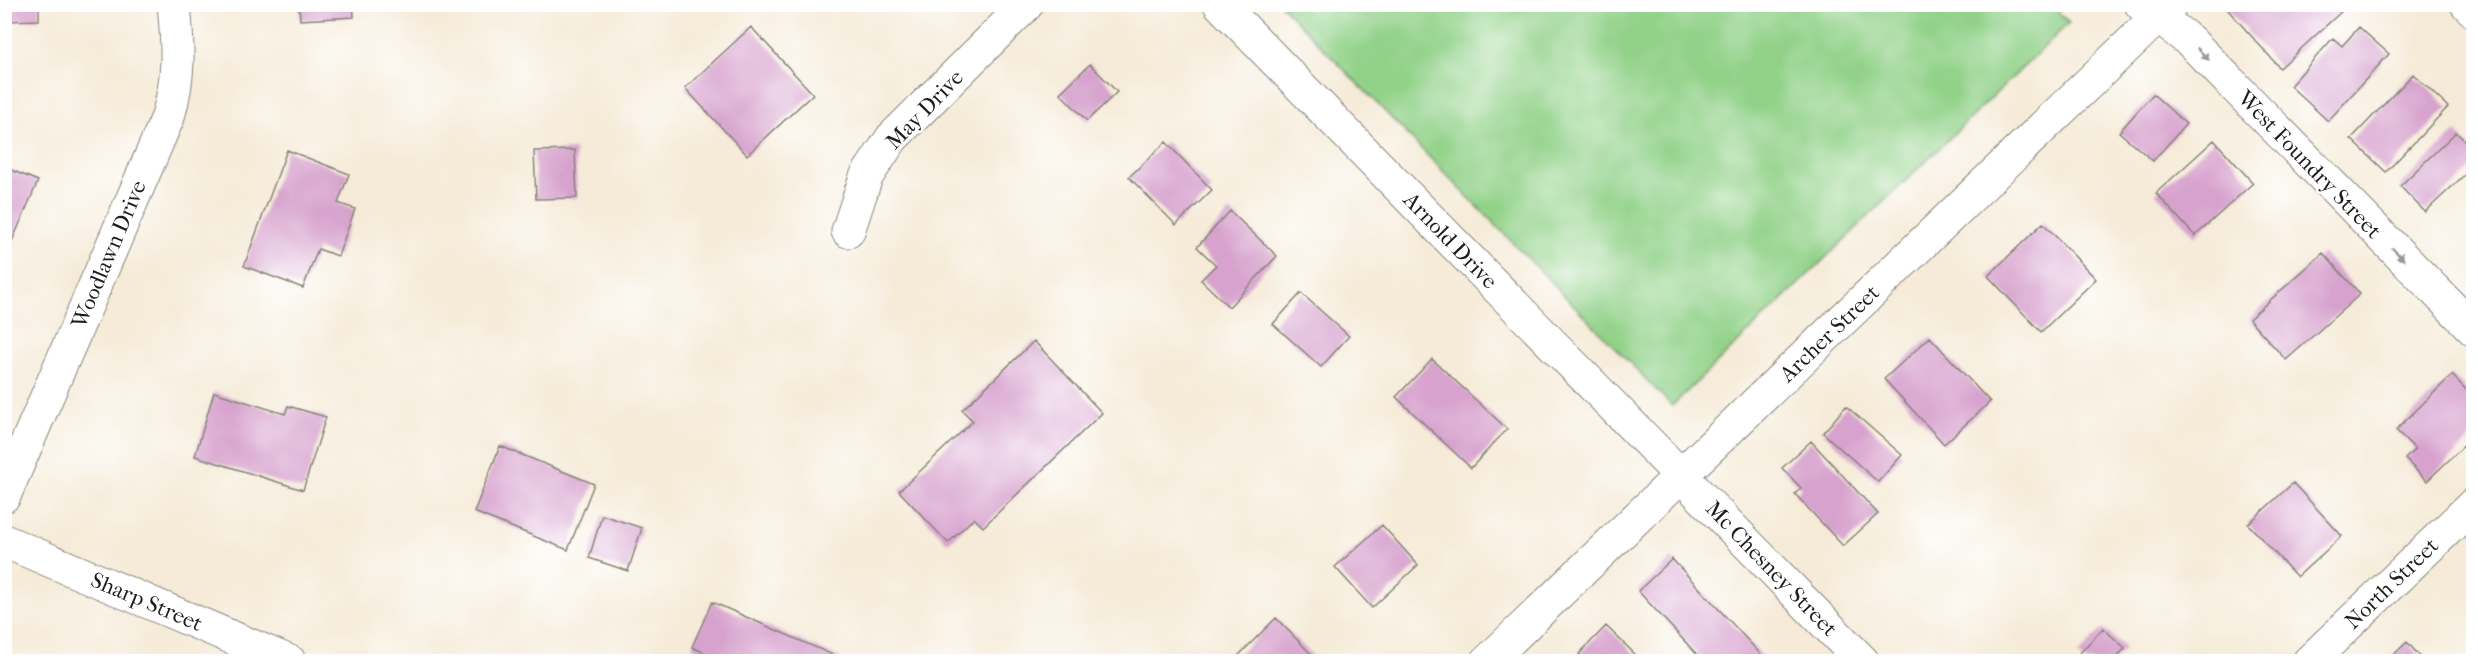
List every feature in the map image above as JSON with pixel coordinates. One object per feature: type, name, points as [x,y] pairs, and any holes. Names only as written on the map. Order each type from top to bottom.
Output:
[{"type":"street","name":"Woodlawn Drive","points":[[4,496],[168,117],[177,85],[179,53],[174,4]]},
{"type":"street","name":"May Drive","points":[[848,231],[866,177],[892,138],[1027,4]]},
{"type":"street","name":"Arnold Drive","points":[[1220,4],[1681,475]]},
{"type":"street","points":[[2467,4],[2474,11]]},
{"type":"street","name":"Archer Street","points":[[1486,662],[1681,475],[2157,9]]},
{"type":"street","name":"West Foundry Street","points":[[2157,9],[2474,330]]},
{"type":"street","name":"Mc Chesney Street","points":[[1681,475],[1863,662]]},
{"type":"street","name":"North Street","points":[[2310,662],[2474,504]]},
{"type":"street","name":"Sharp Street","points":[[4,541],[290,662]]},
{"type":"green space","points":[[2051,4],[2069,23],[1672,406],[1281,5]]},
{"type":"building","points":[[4,4],[39,4],[39,20],[4,21]]},
{"type":"building","points":[[299,4],[353,4],[354,17],[300,20]]},
{"type":"building","points":[[2234,4],[2337,4],[2342,11],[2280,68],[2228,10]]},
{"type":"building","points":[[751,27],[813,94],[747,155],[685,88]]},
{"type":"building","points":[[2359,27],[2389,54],[2328,121],[2290,86],[2333,38],[2342,46]]},
{"type":"building","points":[[1090,64],[1117,92],[1087,121],[1060,93]]},
{"type":"building","points":[[2413,74],[2448,107],[2386,172],[2351,139]]},
{"type":"building","points":[[2153,94],[2186,124],[2153,161],[2119,132]]},
{"type":"building","points":[[2456,132],[2474,150],[2474,166],[2425,212],[2400,186]]},
{"type":"building","points":[[2214,140],[2253,183],[2195,236],[2156,193]]},
{"type":"building","points":[[1166,142],[1212,190],[1176,225],[1129,177]]},
{"type":"building","points":[[287,150],[349,174],[338,203],[355,209],[338,256],[318,249],[303,288],[244,266]]},
{"type":"building","points":[[575,150],[577,198],[536,199],[534,151]]},
{"type":"building","points":[[4,167],[38,181],[7,253],[4,252]]},
{"type":"building","points":[[1230,211],[1277,256],[1229,307],[1201,280],[1216,265],[1197,247]]},
{"type":"building","points":[[2043,223],[2096,279],[2041,332],[1988,276]]},
{"type":"building","points":[[2323,253],[2360,294],[2286,360],[2249,319]]},
{"type":"building","points":[[1301,293],[1349,336],[1321,367],[1273,324]]},
{"type":"building","points":[[1930,337],[1990,402],[1944,444],[1884,379]]},
{"type":"building","points":[[1034,341],[1102,413],[983,527],[974,518],[948,543],[899,491],[973,421],[962,410]]},
{"type":"building","points":[[1432,359],[1507,429],[1471,468],[1396,397]]},
{"type":"building","points":[[2452,375],[2474,398],[2474,436],[2427,481],[2405,459],[2415,449],[2396,430]]},
{"type":"building","points":[[214,392],[285,414],[288,406],[326,417],[303,490],[195,456]]},
{"type":"building","points":[[1846,406],[1902,455],[1878,482],[1823,433]]},
{"type":"building","points":[[1811,441],[1878,514],[1843,546],[1795,494],[1801,488],[1782,468]]},
{"type":"building","points":[[500,446],[594,484],[568,550],[474,512]]},
{"type":"building","points":[[2293,483],[2342,536],[2297,577],[2248,524]]},
{"type":"building","points":[[602,515],[642,528],[628,571],[589,558]]},
{"type":"building","points":[[1382,525],[1418,565],[1372,608],[1335,567]]},
{"type":"building","points":[[1672,559],[1768,662],[1704,662],[1638,591]]},
{"type":"building","points":[[712,602],[840,658],[838,662],[725,662],[692,647]]},
{"type":"building","points":[[1276,618],[1313,656],[1307,662],[1232,662]]},
{"type":"building","points":[[1606,626],[1643,662],[1587,662],[1579,654]]},
{"type":"building","points":[[2103,628],[2125,648],[2113,662],[2086,662],[2078,655]]},
{"type":"building","points":[[2407,642],[2425,662],[2386,662]]}]
